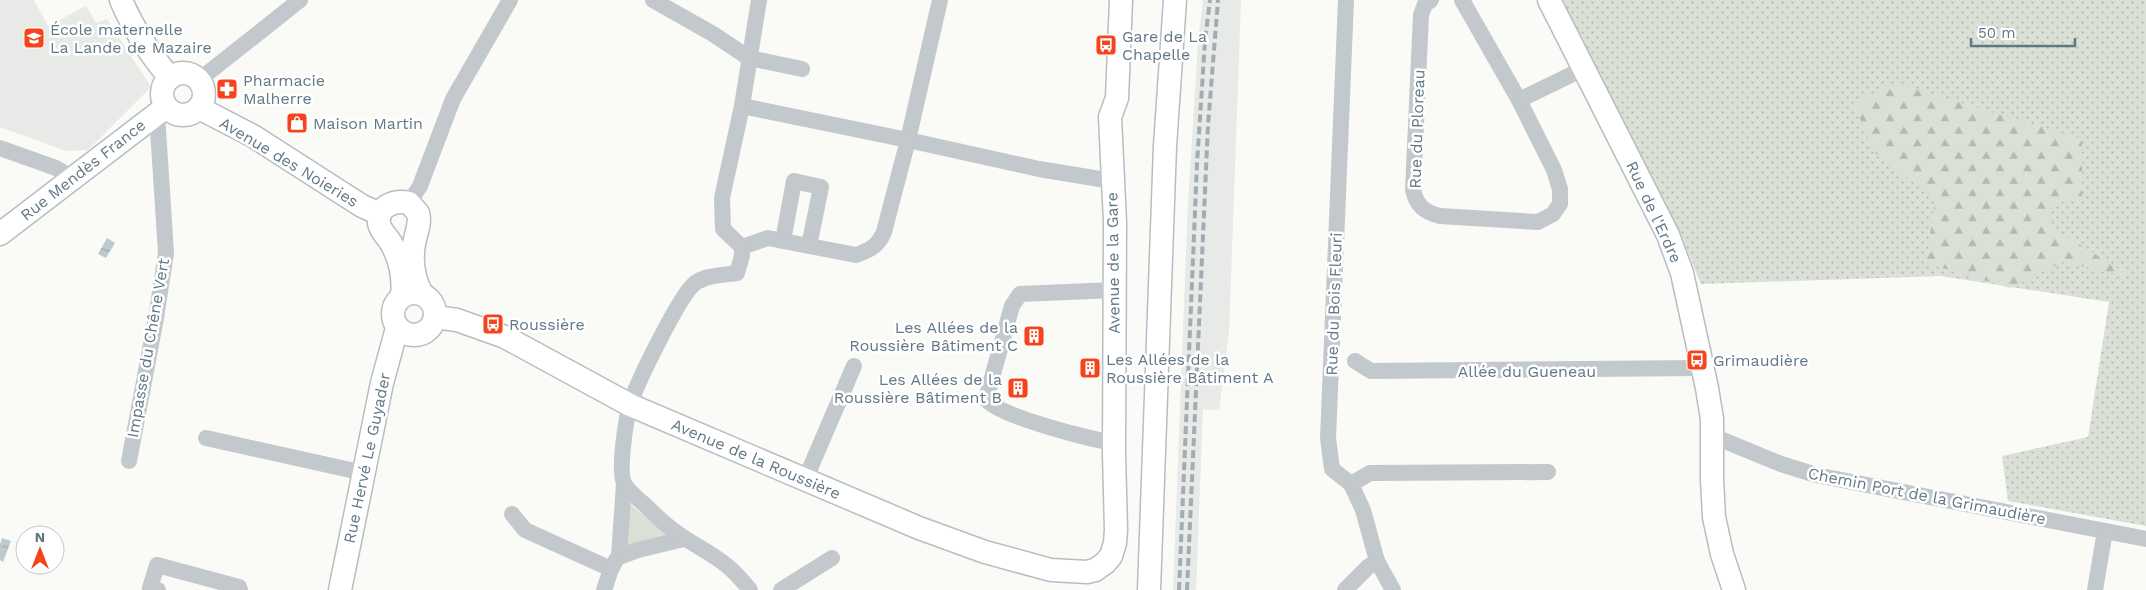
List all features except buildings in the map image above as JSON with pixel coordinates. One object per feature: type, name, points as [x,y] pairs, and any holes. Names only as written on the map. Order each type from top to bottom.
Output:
[{"type":"street","points":[[121,0],[129,18],[154,59],[170,78]]},
{"type":"street","points":[[409,203],[420,186],[453,99],[510,0]]},
{"type":"street","points":[[653,0],[713,34],[748,58],[802,69]]},
{"type":"street","points":[[604,590],[615,563],[624,483],[622,461],[630,405],[634,393],[681,301],[694,284],[704,278],[737,273],[742,256],[742,247],[723,229],[722,198],[742,106],[748,58],[759,0]]},
{"type":"street","points":[[742,247],[768,238],[856,255],[869,250],[880,242],[908,140],[940,0]]},
{"type":"street","name":"Avenue de la Gare","points":[[1087,572],[1095,570],[1105,563],[1111,556],[1115,544],[1115,222],[1110,117],[1116,98],[1121,0]]},
{"type":"street","points":[[1149,590],[1164,146],[1175,0]]},
{"type":"street","name":"Rue du Bois Fleuri","points":[[1346,0],[1328,438],[1332,468],[1351,484],[1363,510],[1377,561],[1393,590]]},
{"type":"street","name":"Rue du Ploreau","points":[[1431,0],[1425,4],[1421,16],[1412,190],[1415,201],[1426,212],[1440,216],[1538,222],[1553,214],[1560,204],[1560,189],[1554,170],[1519,100],[1462,0]]},
{"type":"street","name":"Rue de l'Erdre","points":[[1549,0],[1668,235],[1682,273],[1712,419],[1714,517],[1722,554],[1734,590]]},
{"type":"street","points":[[199,80],[295,1]]},
{"type":"street","points":[[1519,100],[1584,68]]},
{"type":"street","points":[[186,73],[199,80],[204,94],[199,108],[191,114],[180,115],[162,110],[164,86],[170,78],[186,73]]},
{"type":"street","points":[[742,106],[1039,169],[1112,181]]},
{"type":"street","name":"Avenue des Noieries","points":[[199,108],[253,136],[330,186],[380,214]]},
{"type":"street","name":"Rue Mendès France","points":[[0,234],[162,110]]},
{"type":"street","name":"Impasse du Chêne Vert","points":[[128,461],[166,253],[162,110]]},
{"type":"street","points":[[0,148],[56,168],[72,178]]},
{"type":"street","points":[[783,241],[794,181],[821,187],[809,246]]},
{"type":"street","points":[[412,295],[392,245],[379,224],[380,214],[390,204],[409,203],[415,207],[420,219],[412,261],[415,280],[412,295],[394,308],[394,322],[398,328],[405,334],[415,335],[425,332],[432,326],[435,317],[434,307],[430,300],[412,295]]},
{"type":"street","points":[[1114,290],[1020,294],[1012,306],[986,399],[988,404],[994,408],[1011,414],[1093,440],[1114,443]]},
{"type":"street","name":"Avenue de la Roussière","points":[[435,317],[457,320],[505,337],[630,405],[919,528],[985,552],[1051,570],[1087,572]]},
{"type":"street","name":"Rue Hervé Le Guyader","points":[[340,590],[382,383],[398,328]]},
{"type":"street","name":"Allée du Gueneau","points":[[1355,361],[1371,371],[1702,368]]},
{"type":"street","points":[[805,480],[854,366]]},
{"type":"street","points":[[206,438],[364,473]]},
{"type":"street","name":"Chemin Port de la Grimaudière","points":[[1713,439],[1720,439],[1816,476],[2146,539]]},
{"type":"street","points":[[1351,484],[1370,473],[1548,472]]},
{"type":"street","points":[[624,483],[655,514],[684,539],[713,554],[735,570],[750,590]]},
{"type":"street","points":[[512,514],[525,530],[615,563],[638,550],[684,539]]},
{"type":"street","points":[[2095,590],[2105,532]]},
{"type":"street","points":[[781,590],[832,558]]},
{"type":"street","points":[[1345,590],[1368,567],[1377,561]]},
{"type":"street","points":[[158,590],[150,588],[157,565],[206,585],[239,587],[240,590]]},
{"type":"shaded area","points":[[0,0],[34,0],[48,26],[86,6],[96,23],[107,19],[151,87],[88,150],[66,151],[0,127]]},
{"type":"shaded area","points":[[1203,0],[1241,0],[1229,332],[1219,410],[1203,409],[1196,590],[1173,590],[1188,202],[1198,42]]},
{"type":"green space","points":[[1559,0],[2146,0],[2146,526],[2008,501],[2002,456],[2088,437],[2109,302],[1941,276],[1701,284],[1680,233]]},
{"type":"green space","points":[[1895,83],[2082,139],[2082,198],[2048,205],[2053,228],[2132,277],[2063,262],[2010,288],[1926,263],[1935,199],[1873,151],[1854,103]]},
{"type":"green space","points":[[630,504],[670,537],[627,546]]},
{"type":"water","points":[[107,238],[115,243],[106,258],[98,254]]},
{"type":"water","points":[[2,538],[11,541],[3,562],[0,560]]},
{"type":"railway","points":[[1179,590],[1197,164],[1205,41],[1210,0]]},
{"type":"railway","points":[[1187,590],[1208,125],[1218,0]]},
{"type":"place","name":"École maternelle La Lande de Mazaire","points":[[34,38]]},
{"type":"place","name":"Gare de La Chapelle","points":[[1106,45]]},
{"type":"place","name":"Pharmacie Malherre","points":[[227,89]]},
{"type":"place","name":"Maison Martin","points":[[297,123]]},
{"type":"place","name":"Roussière","points":[[493,324]]},
{"type":"place","name":"Les Allées de la Roussière Bâtiment C","points":[[1034,336]]},
{"type":"place","name":"Grimaudière","points":[[1697,360]]},
{"type":"place","name":"Les Allées de la Roussière Bâtiment A","points":[[1090,368]]},
{"type":"place","name":"Les Allées de la Roussière Bâtiment B","points":[[1018,388]]}]
